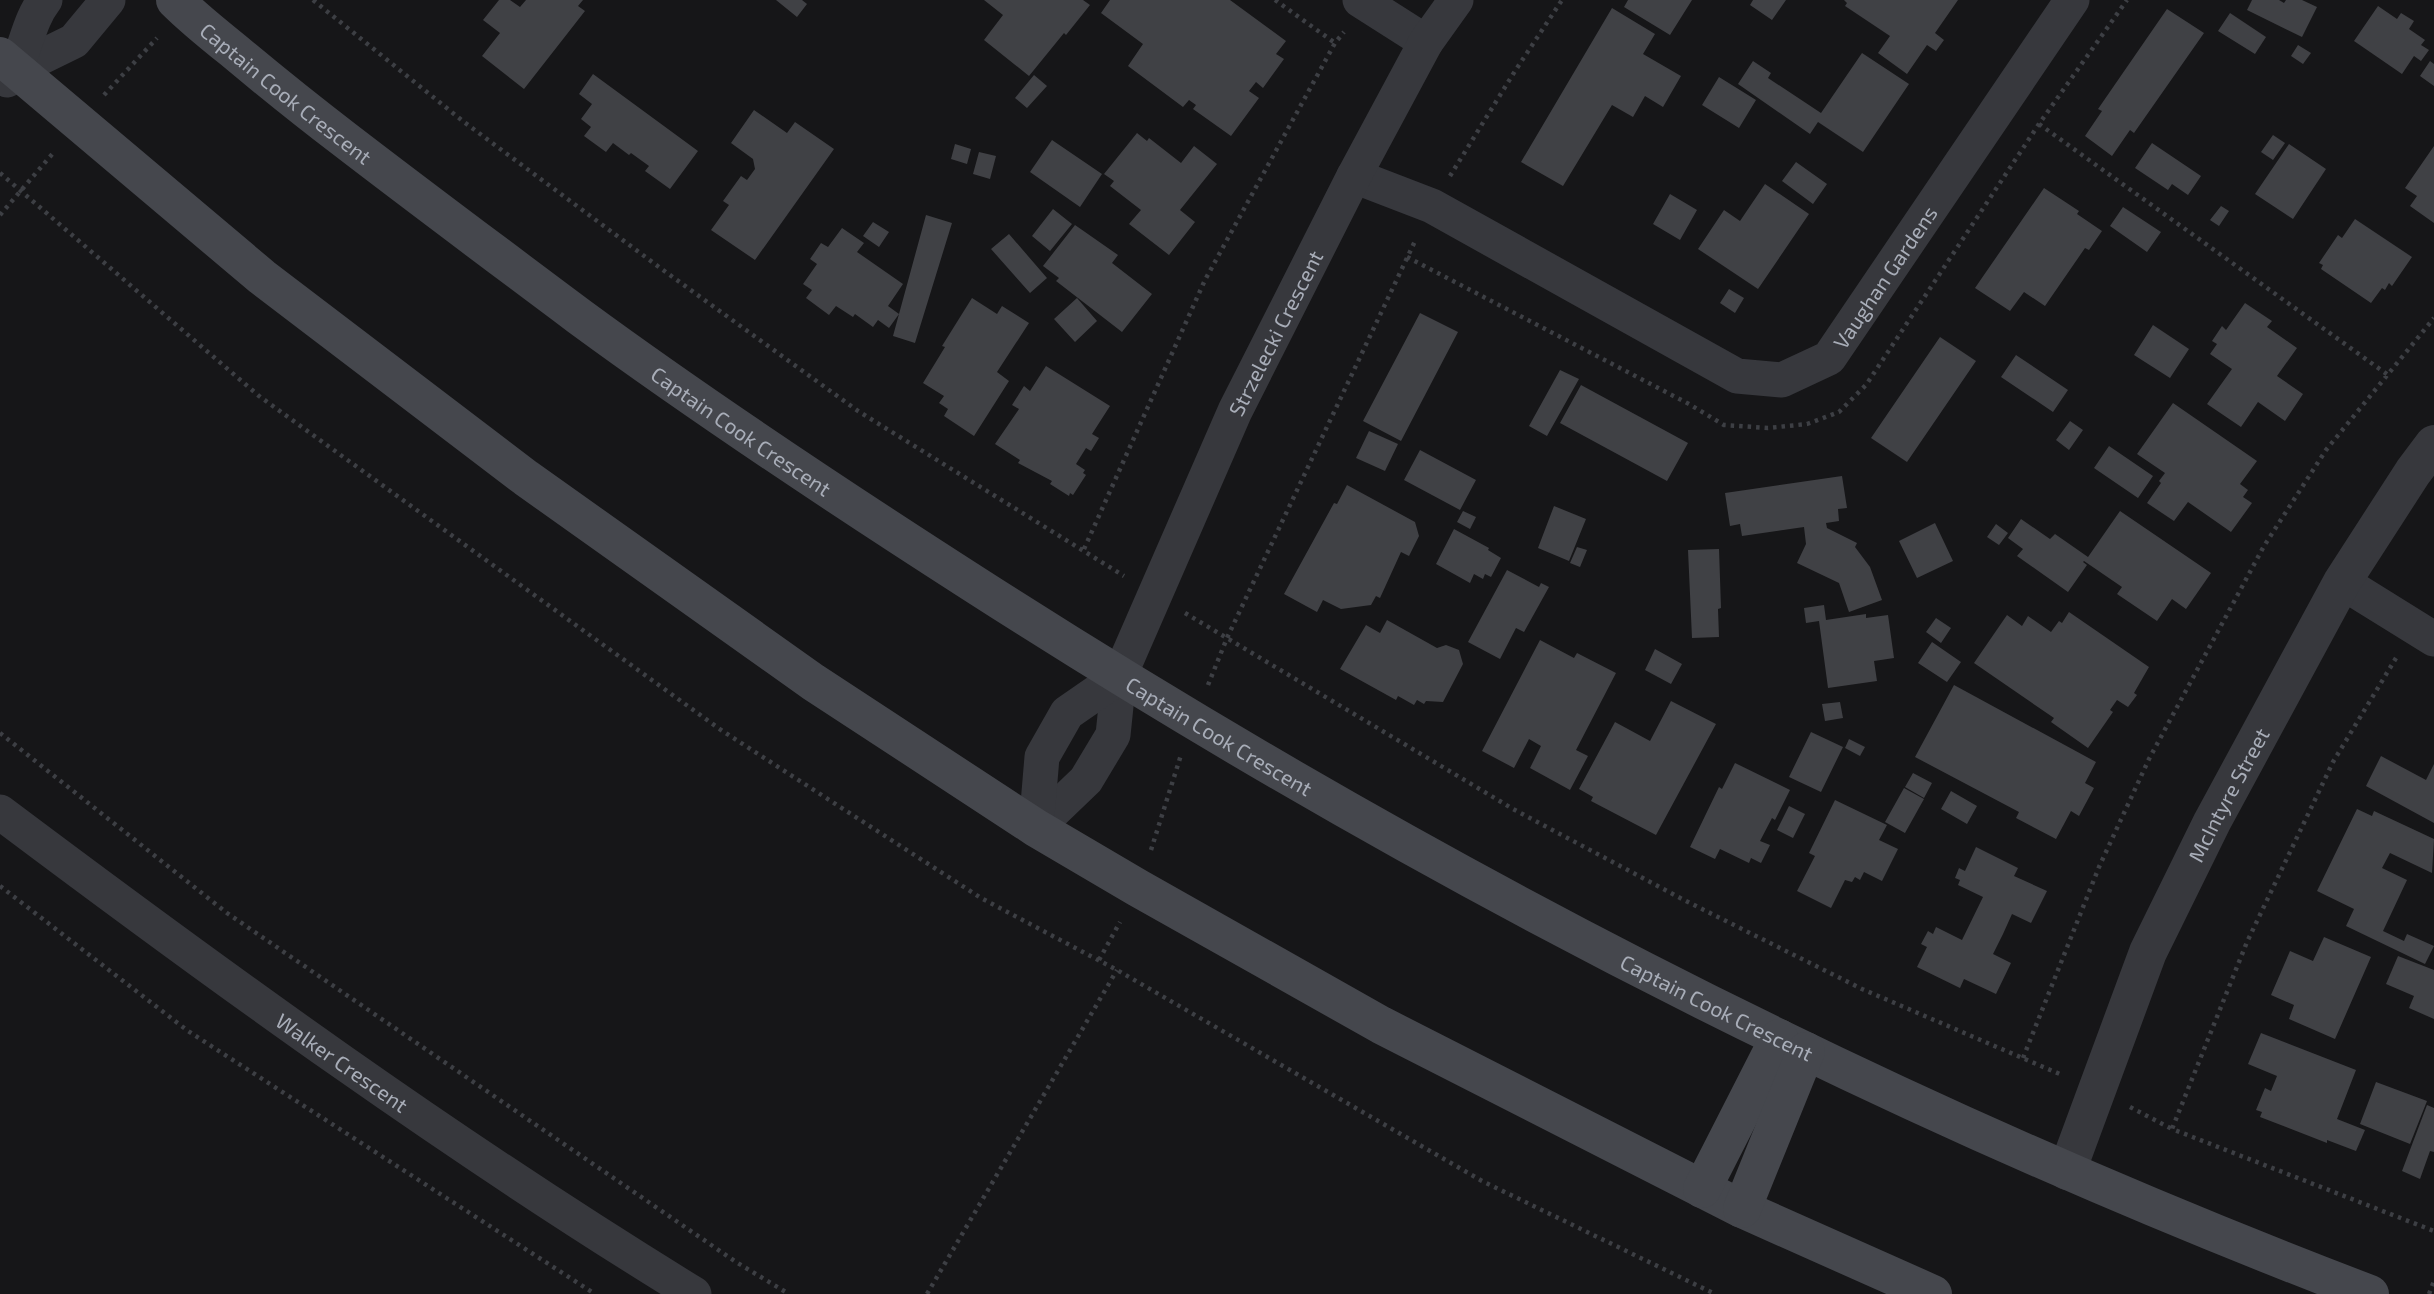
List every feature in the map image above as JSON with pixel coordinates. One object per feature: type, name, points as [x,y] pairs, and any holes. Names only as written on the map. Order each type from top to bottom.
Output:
[{"type":"main road","name":"Captain Cook Crescent","points":[[175,0],[294,101],[513,268],[684,393],[880,524],[1193,722],[1446,867],[1792,1045],[2067,1171],[2288,1263],[2370,1294]]},
{"type":"main road","points":[[5,71],[262,277],[526,478],[813,682],[1036,828],[1381,1026],[1742,1209],[1933,1294]]},
{"type":"main road","points":[[1702,1189],[1792,1045]]},
{"type":"main road","points":[[1742,1209],[1792,1045]]},
{"type":"street","points":[[5,71],[45,0]]},
{"type":"street","points":[[5,71],[74,41],[108,0]]},
{"type":"street","name":"Strzelecki Crescent","points":[[1036,828],[1086,780],[1113,735],[1119,677],[1235,411],[1354,176],[1426,42],[1456,0]]},
{"type":"street","name":"Vaughan Gardens","points":[[1354,176],[1432,206],[1737,376],[1782,380],[1829,358],[2072,0]]},
{"type":"street","points":[[1362,2],[1426,42]]},
{"type":"street","name":"McIntyre Street","points":[[2067,1171],[2148,952],[2218,810],[2342,582],[2434,444]]},
{"type":"street","points":[[2342,582],[2424,633]]},
{"type":"street","points":[[1036,828],[1042,757],[1067,713],[1119,677]]},
{"type":"street","name":"Walker Crescent","points":[[0,812],[284,1019],[444,1131],[694,1294]]},
{"type":"path","points":[[313,0],[464,122],[859,411],[1084,549],[1205,281],[1335,43],[1362,2]]},
{"type":"path","points":[[1275,0],[1335,43]]},
{"type":"path","points":[[1138,888],[1193,722],[1227,638],[1407,257],[1432,206],[1562,0]]},
{"type":"path","points":[[1407,257],[1689,404],[1724,425],[1768,428],[1807,424],[1839,412],[1866,385],[2039,124],[2127,0]]},
{"type":"path","points":[[2039,124],[2388,375]]},
{"type":"path","points":[[0,173],[259,396],[721,730],[981,898],[1117,970],[1482,1181],[1715,1294]]},
{"type":"path","points":[[2023,1058],[2099,867],[2149,759],[2264,546],[2326,450],[2434,318]]},
{"type":"path","points":[[1181,610],[1513,809],[1684,900],[1862,989],[2098,1090],[2172,1129],[2434,1231]]},
{"type":"path","points":[[2172,1129],[2247,942],[2333,762],[2424,633]]},
{"type":"path","points":[[0,733],[227,913],[724,1254],[789,1294]]},
{"type":"path","points":[[0,886],[188,1031],[596,1294]]},
{"type":"path","points":[[927,1294],[1117,970]]},
{"type":"path","points":[[2429,1294],[2434,1281]]},
{"type":"building","points":[[499,0],[510,0],[520,7],[526,0],[583,0],[578,6],[585,11],[524,89],[482,56],[500,33],[483,20]]},
{"type":"building","points":[[776,0],[802,0],[807,4],[797,17]]},
{"type":"building","points":[[984,0],[1083,0],[1090,5],[1029,76],[984,40],[1003,15]]},
{"type":"building","points":[[1110,0],[1230,0],[1286,41],[1276,54],[1284,59],[1263,88],[1256,82],[1249,91],[1259,98],[1231,136],[1193,109],[1196,105],[1189,100],[1183,107],[1128,66],[1143,44],[1101,13]]},
{"type":"building","points":[[1628,0],[1692,0],[1670,35],[1624,7]]},
{"type":"building","points":[[1753,0],[1786,0],[1772,20],[1750,5]]},
{"type":"building","points":[[1844,0],[1958,0],[1935,33],[1944,40],[1936,51],[1927,45],[1907,74],[1878,53],[1890,36],[1845,6],[1847,3]]},
{"type":"building","points":[[2252,0],[2279,0],[2284,3],[2286,0],[2302,0],[2317,7],[2302,37],[2247,10]]},
{"type":"building","points":[[2378,6],[2397,19],[2401,13],[2414,21],[2409,29],[2425,40],[2421,45],[2429,50],[2421,61],[2414,56],[2402,74],[2354,41]]},
{"type":"building","points":[[1612,8],[1655,34],[1643,54],[1681,76],[1663,107],[1645,96],[1633,117],[1612,105],[1563,186],[1521,162]]},
{"type":"building","points":[[2167,9],[2204,33],[2134,133],[2130,130],[2112,156],[2085,136],[2102,111],[2098,109]]},
{"type":"building","points":[[2230,13],[2266,37],[2255,54],[2218,31]]},
{"type":"building","points":[[2298,45],[2311,53],[2303,64],[2291,56]]},
{"type":"building","points":[[1862,53],[1909,84],[1863,152],[1818,122],[1810,134],[1738,84],[1753,61],[1771,73],[1768,78],[1821,113]]},
{"type":"building","points":[[2430,61],[2434,64],[2434,86],[2420,76]]},
{"type":"building","points":[[593,74],[698,151],[670,189],[645,171],[649,166],[631,153],[629,155],[613,143],[606,152],[584,136],[591,127],[581,119],[592,104],[579,94]]},
{"type":"building","points":[[1034,75],[1047,86],[1027,108],[1015,98]]},
{"type":"building","points":[[1719,77],[1756,100],[1739,128],[1702,105]]},
{"type":"building","points":[[754,110],[787,133],[795,122],[834,149],[755,260],[711,230],[729,205],[723,201],[741,176],[747,180],[755,169],[753,159],[731,143]]},
{"type":"building","points":[[1137,133],[1147,141],[1149,138],[1181,163],[1194,146],[1217,164],[1180,210],[1195,222],[1169,255],[1129,224],[1141,210],[1110,186],[1114,181],[1104,174]]},
{"type":"building","points":[[2273,135],[2285,143],[2273,160],[2261,152]]},
{"type":"building","points":[[1052,140],[1102,174],[1080,207],[1030,172]]},
{"type":"building","points":[[2152,143],[2201,176],[2188,195],[2172,184],[2168,190],[2135,168]]},
{"type":"building","points":[[955,144],[971,149],[967,164],[951,159]]},
{"type":"building","points":[[2289,144],[2326,169],[2293,219],[2255,194]]},
{"type":"building","points":[[2434,146],[2434,223],[2410,206],[2417,196],[2405,188]]},
{"type":"building","points":[[979,152],[996,156],[990,179],[973,174]]},
{"type":"building","points":[[1796,162],[1827,184],[1813,204],[1782,181]]},
{"type":"building","points":[[1765,184],[1809,214],[1758,289],[1698,249],[1724,210],[1740,221]]},
{"type":"building","points":[[2044,188],[2079,211],[2077,214],[2102,231],[2089,250],[2085,248],[2045,306],[2024,292],[2010,311],[1975,288]]},
{"type":"building","points":[[1670,194],[1697,210],[1680,240],[1653,224]]},
{"type":"building","points":[[2221,206],[2229,211],[2219,226],[2210,220]]},
{"type":"building","points":[[2123,207],[2161,232],[2147,252],[2110,226]]},
{"type":"building","points":[[1053,209],[1072,224],[1050,251],[1032,236]]},
{"type":"building","points":[[926,215],[952,223],[915,343],[893,336]]},
{"type":"building","points":[[2355,219],[2412,257],[2392,286],[2389,283],[2385,290],[2382,288],[2371,303],[2321,269],[2323,265],[2319,263],[2338,235],[2342,238]]},
{"type":"building","points":[[873,222],[889,232],[879,247],[863,236]]},
{"type":"building","points":[[1075,225],[1118,255],[1112,263],[1152,294],[1122,332],[1056,281],[1059,278],[1043,266]]},
{"type":"building","points":[[842,228],[864,243],[857,252],[903,284],[888,306],[899,314],[889,328],[878,320],[873,327],[855,314],[853,317],[836,306],[829,315],[806,298],[812,290],[803,284],[817,264],[810,259],[821,243],[828,247]]},
{"type":"building","points":[[1009,234],[1047,278],[1030,293],[991,249]]},
{"type":"building","points":[[1729,289],[1744,298],[1735,313],[1720,303]]},
{"type":"building","points":[[972,298],[997,314],[1002,306],[1029,323],[997,372],[1009,381],[974,436],[944,416],[948,409],[939,403],[944,396],[923,383]]},
{"type":"building","points":[[1077,298],[1097,321],[1075,342],[1054,319]]},
{"type":"building","points":[[2245,303],[2272,321],[2267,327],[2297,348],[2277,376],[2303,394],[2285,421],[2258,402],[2241,427],[2207,404],[2232,369],[2210,354],[2217,344],[2212,341],[2222,326],[2226,330]]},
{"type":"building","points":[[1420,313],[1458,332],[1401,441],[1363,421]]},
{"type":"building","points":[[2153,325],[2189,349],[2170,378],[2134,355]]},
{"type":"building","points":[[1940,337],[1976,361],[1907,462],[1871,438]]},
{"type":"building","points":[[2016,355],[2068,390],[2053,412],[2001,377]]},
{"type":"building","points":[[1046,366],[1110,406],[1092,434],[1099,438],[1091,451],[1086,448],[1076,464],[1085,470],[1083,473],[1086,475],[1073,495],[1070,493],[1069,496],[1050,484],[1052,481],[1018,463],[1020,460],[995,444],[1019,409],[1012,405],[1024,386],[1030,391]]},
{"type":"building","points":[[1560,370],[1579,379],[1547,436],[1529,426]]},
{"type":"building","points":[[1581,385],[1688,443],[1667,481],[1560,423]]},
{"type":"building","points":[[2173,403],[2257,461],[2240,484],[2248,490],[2243,497],[2252,503],[2231,532],[2188,502],[2174,521],[2147,503],[2165,473],[2137,454]]},
{"type":"building","points":[[2070,421],[2083,430],[2069,450],[2056,440]]},
{"type":"building","points":[[1369,431],[1398,444],[1385,471],[1356,458]]},
{"type":"building","points":[[2109,446],[2153,476],[2138,498],[2094,468]]},
{"type":"building","points":[[1420,450],[1476,480],[1460,510],[1404,480]]},
{"type":"building","points":[[1842,476],[1847,508],[1838,509],[1839,521],[1826,523],[1827,528],[1857,543],[1855,547],[1870,567],[1882,600],[1849,612],[1839,583],[1797,563],[1806,544],[1804,527],[1742,536],[1740,524],[1730,526],[1725,493]]},
{"type":"building","points":[[1347,485],[1415,522],[1419,536],[1409,556],[1401,552],[1380,598],[1376,596],[1371,605],[1341,609],[1323,600],[1317,612],[1284,594],[1334,503],[1337,504]]},
{"type":"building","points":[[1554,506],[1586,519],[1569,561],[1538,548]]},
{"type":"building","points":[[1463,511],[1476,517],[1470,529],[1457,522]]},
{"type":"building","points":[[2120,511],[2211,573],[2186,609],[2172,599],[2157,621],[2117,594],[2122,587],[2084,561],[2087,565],[2068,592],[2017,556],[2023,549],[2008,538],[2021,519],[2050,539],[2055,534],[2088,557]]},
{"type":"building","points":[[1935,523],[1953,561],[1917,578],[1899,541]]},
{"type":"building","points":[[1996,524],[2008,533],[1999,545],[1987,537]]},
{"type":"building","points":[[1454,529],[1489,548],[1488,550],[1501,558],[1491,577],[1485,574],[1483,579],[1474,574],[1470,583],[1436,564]]},
{"type":"building","points":[[1577,547],[1587,550],[1580,567],[1570,563]]},
{"type":"building","points":[[1719,549],[1719,637],[1692,638],[1688,550]]},
{"type":"building","points":[[1507,570],[1539,587],[1541,583],[1549,587],[1524,632],[1516,628],[1500,659],[1468,642]]},
{"type":"building","points":[[1824,605],[1826,620],[1866,614],[1866,618],[1888,615],[1894,658],[1874,661],[1877,681],[1828,688],[1819,621],[1806,623],[1804,608]]},
{"type":"building","points":[[2069,612],[2149,667],[2134,693],[2137,695],[2128,707],[2117,700],[2110,710],[2113,712],[2088,748],[2051,722],[2054,718],[1974,663],[2007,615],[2022,626],[2028,616],[2051,632],[2059,621],[2062,623]]},
{"type":"building","points":[[1936,618],[1951,628],[1941,643],[1926,632]]},
{"type":"building","points":[[1387,620],[1437,648],[1446,645],[1459,650],[1463,664],[1443,702],[1426,701],[1424,704],[1417,700],[1414,705],[1398,696],[1396,700],[1340,669],[1366,625],[1380,633]]},
{"type":"building","points":[[1540,640],[1574,658],[1577,653],[1616,673],[1576,750],[1588,756],[1570,790],[1530,768],[1541,746],[1529,739],[1514,768],[1482,751]]},
{"type":"building","points":[[1932,642],[1961,662],[1947,682],[1918,663]]},
{"type":"building","points":[[1655,649],[1682,664],[1671,684],[1645,670]]},
{"type":"building","points":[[1954,685],[2096,762],[2085,783],[2094,788],[2079,816],[2071,811],[2056,839],[2016,818],[2019,812],[1915,757]]},
{"type":"building","points":[[1671,701],[1716,724],[1656,835],[1591,801],[1593,797],[1579,789],[1615,722],[1650,741]]},
{"type":"building","points":[[1840,702],[1843,718],[1825,721],[1822,704]]},
{"type":"building","points":[[1811,732],[1843,747],[1821,792],[1789,777]]},
{"type":"building","points":[[1849,739],[1865,747],[1860,756],[1845,748]]},
{"type":"building","points":[[2381,756],[2426,780],[2434,764],[2434,823],[2366,786]]},
{"type":"building","points":[[1735,763],[1790,790],[1775,820],[1772,818],[1760,841],[1770,845],[1761,863],[1751,858],[1749,863],[1720,849],[1715,859],[1690,847],[1719,787],[1722,789]]},
{"type":"building","points":[[1913,773],[1932,783],[1924,798],[1905,787]]},
{"type":"building","points":[[1904,788],[1924,799],[1905,833],[1885,822]]},
{"type":"building","points":[[1951,791],[1977,806],[1967,824],[1941,809]]},
{"type":"building","points":[[1835,800],[1887,825],[1879,840],[1898,849],[1882,881],[1864,872],[1860,880],[1855,877],[1852,882],[1845,880],[1831,908],[1797,891],[1815,856],[1809,853]]},
{"type":"building","points":[[1789,806],[1805,814],[1793,838],[1777,830]]},
{"type":"building","points":[[2357,809],[2372,816],[2374,811],[2434,839],[2432,873],[2390,853],[2382,868],[2407,880],[2383,931],[2404,941],[2407,934],[2434,946],[2425,964],[2346,926],[2354,909],[2317,891]]},
{"type":"building","points":[[1976,847],[2018,868],[2014,876],[2047,891],[2031,923],[2012,914],[1993,954],[2011,963],[1996,994],[1964,979],[1960,988],[1917,967],[1927,947],[1921,944],[1928,931],[1933,934],[1936,927],[1962,940],[1983,897],[1958,885],[1960,880],[1955,878],[1959,868],[1965,871]]},
{"type":"building","points":[[2324,937],[2371,957],[2335,1039],[2289,1019],[2294,1005],[2271,995],[2290,951],[2313,961]]},
{"type":"building","points":[[2398,956],[2434,970],[2434,1019],[2409,1008],[2414,996],[2386,984]]},
{"type":"building","points":[[2261,1033],[2356,1070],[2337,1119],[2365,1130],[2356,1151],[2327,1140],[2327,1143],[2260,1117],[2262,1112],[2256,1110],[2265,1088],[2271,1091],[2277,1076],[2248,1064]]},
{"type":"building","points":[[2376,1082],[2427,1101],[2410,1144],[2360,1124]]},
{"type":"building","points":[[2427,1105],[2434,1108],[2434,1152],[2430,1151],[2420,1179],[2402,1171]]}]
